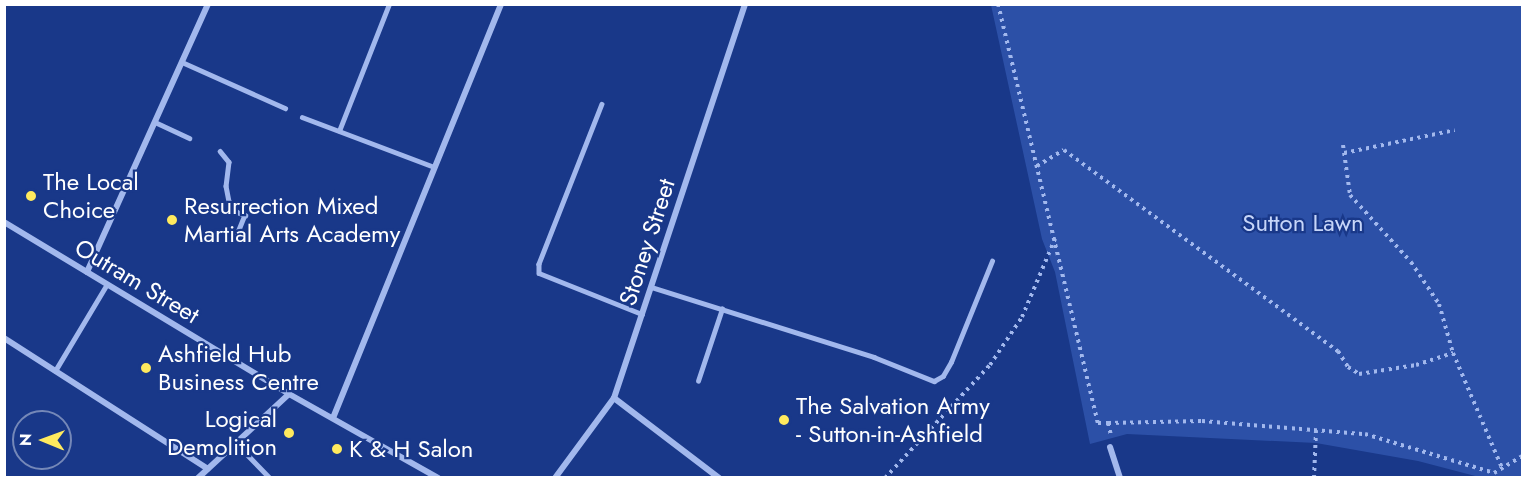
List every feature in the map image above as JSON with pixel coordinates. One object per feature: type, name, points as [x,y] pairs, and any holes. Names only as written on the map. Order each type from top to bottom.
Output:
[{"type":"street","points":[[87,272],[208,4]]},
{"type":"street","points":[[333,418],[501,4]]},
{"type":"street","name":"Stoney Street","points":[[555,477],[614,398],[745,4]]},
{"type":"street","name":"Outram Street","points":[[4,222],[289,394],[438,477]]},
{"type":"street","points":[[4,338],[208,468]]},
{"type":"street","points":[[198,477],[289,394]]},
{"type":"street","points":[[614,398],[719,477]]},
{"type":"street","points":[[1110,447],[1120,477]]},
{"type":"lane","points":[[339,131],[389,4]]},
{"type":"lane","points":[[182,62],[285,108]]},
{"type":"lane","points":[[602,104],[538,264],[540,273],[642,314]]},
{"type":"lane","points":[[302,117],[434,167]]},
{"type":"lane","points":[[155,122],[190,138]]},
{"type":"lane","points":[[220,151],[229,162],[226,186],[229,201],[237,212],[245,215],[237,235]]},
{"type":"lane","points":[[651,286],[874,357],[934,381],[943,376],[951,362],[992,261]]},
{"type":"lane","points":[[55,371],[107,284]]},
{"type":"lane","points":[[698,381],[722,309]]},
{"type":"lane","points":[[236,443],[270,477]]},
{"type":"path","points":[[999,4],[1098,423],[1202,421],[1365,434],[1495,475],[1522,456]]},
{"type":"path","points":[[1344,153],[1455,129]]},
{"type":"path","points":[[1343,145],[1350,195],[1411,262],[1439,304],[1453,353],[1502,468]]},
{"type":"path","points":[[1037,166],[1064,150],[1338,351],[1348,367],[1359,374],[1416,365],[1453,353]]},
{"type":"path","points":[[885,477],[990,365],[1022,317],[1055,238]]},
{"type":"path","points":[[1108,423],[1110,447]]},
{"type":"path","points":[[1314,477],[1316,430]]},
{"type":"green space","name":"Sutton Lawn","points":[[991,5],[1522,5],[1522,477],[1479,477],[1418,461],[1316,443],[1127,434],[1090,444],[1055,272],[1042,239]]},
{"type":"place","name":"The Local Choice","points":[[31,196]]},
{"type":"place","name":"Resurrection Mixed Martial Arts Academy","points":[[172,220]]},
{"type":"place","name":"Ashfield Hub Business Centre","points":[[146,368]]},
{"type":"place","name":"The Salvation Army - Sutton-in-Ashfield","points":[[784,420]]},
{"type":"place","name":"Logical Demolition","points":[[289,433]]},
{"type":"place","name":"K & H Salon","points":[[337,449]]}]
